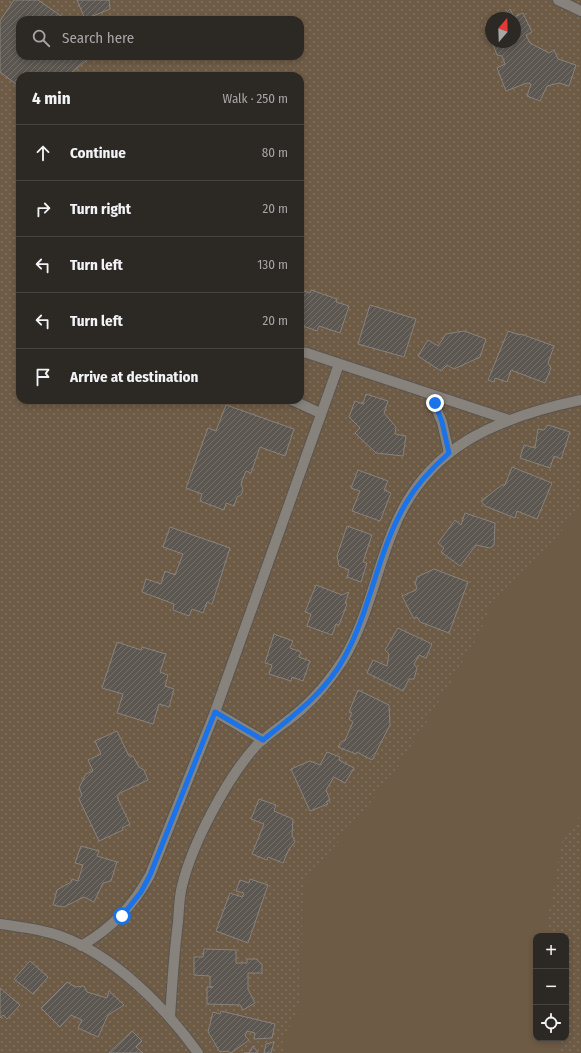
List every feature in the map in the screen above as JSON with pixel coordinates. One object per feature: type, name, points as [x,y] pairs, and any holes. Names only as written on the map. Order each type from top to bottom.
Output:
[{"type":"street","points":[[558,0],[581,11]]},
{"type":"street","points":[[304,353],[509,420]]},
{"type":"street","points":[[81,946],[109,928],[122,916],[141,892],[150,875],[215,712],[320,413],[339,364]]},
{"type":"street","points":[[430,394],[442,422],[449,453]]},
{"type":"street","points":[[170,1017],[172,962],[182,887],[193,853],[212,814],[238,768],[263,740],[313,698],[343,660],[355,636],[398,518],[418,485],[449,453],[469,439],[509,420],[540,409],[581,400]]},
{"type":"street","points":[[301,404],[320,413]]},
{"type":"street","points":[[215,712],[263,740]]},
{"type":"street","points":[[0,924],[60,936],[99,956],[116,968],[170,1017],[198,1053]]},
{"type":"shaded area","points":[[0,0],[581,0],[581,1053],[0,1053]]},
{"type":"shaded area","points":[[581,503],[581,814],[562,842],[549,913],[549,933],[533,933],[533,1041],[559,1041],[560,1053],[285,1053],[282,1043],[300,1005],[303,885],[394,773],[479,634],[492,602],[549,549]]},
{"type":"building","points":[[14,0],[38,0],[61,16],[16,16],[16,60],[87,60],[72,72],[16,72],[16,84],[0,72],[0,21]]},
{"type":"building","points":[[77,0],[109,0],[110,9],[92,16],[84,16]]},
{"type":"building","points":[[523,13],[532,32],[526,35],[530,43],[549,53],[554,50],[558,59],[576,65],[569,86],[559,83],[547,86],[540,101],[527,96],[531,84],[527,83],[506,91],[497,68],[505,64],[502,56],[497,55],[494,48],[521,48],[521,14]]},
{"type":"building","points":[[311,290],[337,299],[336,302],[349,306],[340,333],[319,326],[317,331],[304,326],[304,291],[310,293]]},
{"type":"building","points":[[370,305],[416,319],[404,357],[358,344]]},
{"type":"building","points":[[464,331],[486,339],[480,357],[454,369],[447,365],[441,371],[418,356],[428,340],[438,346],[446,334]]},
{"type":"building","points":[[508,331],[554,346],[548,363],[551,368],[545,383],[511,370],[507,382],[495,378],[494,382],[488,380]]},
{"type":"building","points":[[366,394],[388,401],[384,413],[396,427],[395,434],[406,436],[403,456],[376,453],[355,433],[360,428],[349,417],[355,401],[363,404]]},
{"type":"building","points":[[226,405],[294,429],[285,456],[260,447],[251,473],[246,471],[241,483],[243,490],[241,495],[237,497],[234,506],[226,503],[224,510],[200,501],[202,494],[186,488],[208,428],[216,431]]},
{"type":"building","points":[[548,425],[570,432],[561,459],[554,456],[550,468],[520,458],[524,445],[535,448],[538,429],[544,430]]},
{"type":"building","points":[[512,467],[552,483],[537,519],[517,511],[515,518],[485,506],[481,501],[502,485],[505,485]]},
{"type":"building","points":[[358,470],[388,481],[384,490],[391,493],[380,521],[352,511],[360,491],[351,488]]},
{"type":"building","points":[[465,513],[495,523],[494,545],[490,548],[476,545],[460,566],[441,552],[444,548],[438,543],[455,520],[461,525]]},
{"type":"building","points":[[347,526],[372,535],[363,562],[367,563],[361,582],[347,577],[349,570],[339,566],[337,556]]},
{"type":"building","points":[[170,527],[230,548],[212,604],[207,602],[203,613],[192,609],[189,616],[173,610],[174,604],[142,592],[146,579],[161,584],[165,571],[175,575],[183,554],[163,547]]},
{"type":"building","points":[[434,569],[468,582],[449,633],[420,622],[417,617],[414,619],[402,596],[416,590],[417,586],[415,585],[417,577]]},
{"type":"building","points":[[316,585],[342,595],[349,592],[345,603],[347,604],[339,625],[336,624],[332,635],[307,626],[311,614],[305,612]]},
{"type":"building","points":[[398,628],[432,644],[426,658],[419,655],[414,664],[417,668],[414,679],[409,679],[403,691],[367,673],[373,660],[387,666],[389,654],[385,650]]},
{"type":"building","points":[[274,634],[293,641],[290,648],[301,652],[299,657],[310,661],[303,681],[292,677],[291,681],[269,674],[272,665],[265,663]]},
{"type":"building","points":[[117,642],[141,650],[142,647],[166,654],[160,672],[168,675],[165,686],[174,689],[169,707],[159,704],[153,724],[117,713],[123,694],[102,688]]},
{"type":"building","points":[[358,690],[389,705],[390,725],[372,760],[357,752],[356,754],[338,747],[341,742],[345,740],[353,722],[349,719],[352,713],[349,712]]},
{"type":"building","points":[[117,731],[129,756],[133,756],[139,767],[144,770],[148,780],[120,793],[117,797],[130,824],[122,828],[123,830],[99,841],[79,799],[82,795],[79,788],[86,774],[93,771],[88,760],[101,754],[95,741]]},
{"type":"building","points":[[327,752],[340,757],[339,760],[354,768],[345,783],[334,777],[326,790],[330,800],[326,802],[328,804],[310,811],[291,769],[310,761],[320,765]]},
{"type":"building","points":[[259,799],[276,805],[274,811],[293,819],[292,835],[295,842],[289,849],[283,863],[268,857],[267,860],[252,854],[264,824],[251,819]]},
{"type":"building","points":[[81,846],[99,851],[97,856],[117,862],[111,881],[103,883],[94,902],[84,897],[64,907],[53,905],[57,890],[71,882],[72,879],[78,881],[83,865],[75,863]]},
{"type":"building","points":[[250,879],[268,885],[248,943],[216,931],[230,893],[242,897],[244,893],[236,891],[240,880],[249,883]]},
{"type":"building","points":[[204,949],[236,950],[236,963],[247,963],[247,959],[257,959],[262,964],[262,973],[248,973],[248,989],[255,1003],[243,1010],[240,1005],[207,1004],[207,987],[210,987],[210,976],[194,975],[194,957],[203,957]]},
{"type":"building","points":[[30,961],[48,977],[33,994],[14,979]]},
{"type":"building","points":[[67,982],[75,987],[84,986],[87,992],[107,998],[109,991],[124,1005],[108,1015],[98,1037],[78,1028],[82,1020],[71,1015],[60,1027],[41,1008]]},
{"type":"building","points":[[0,988],[20,1005],[7,1019],[3,1015],[0,1018]]},
{"type":"building","points":[[221,1011],[275,1024],[272,1038],[254,1039],[255,1033],[247,1031],[245,1036],[249,1040],[231,1053],[228,1051],[220,1052],[208,1032],[213,1012],[220,1014]]},
{"type":"building","points":[[132,1031],[142,1041],[136,1047],[143,1053],[109,1053]]},
{"type":"building","points":[[274,1042],[271,1053],[264,1053],[266,1044]]},
{"type":"building","points":[[253,1046],[258,1053],[249,1053]]},
{"type":"route","points":[[122,916],[141,892],[150,875],[215,712],[263,740],[302,709],[323,687],[343,660],[355,636],[391,533],[398,518],[425,476],[449,453],[445,432],[435,403]]}]
